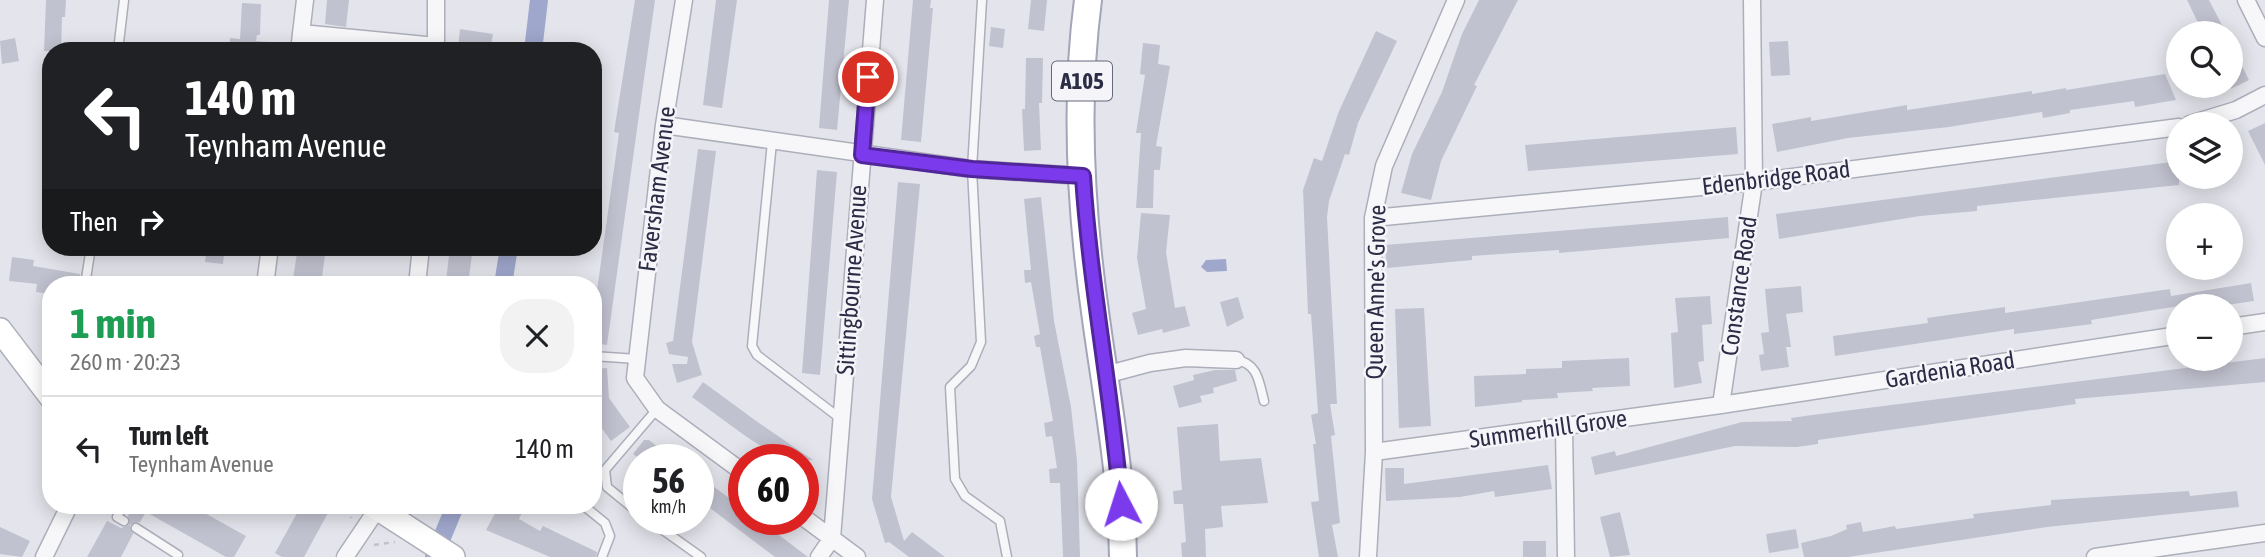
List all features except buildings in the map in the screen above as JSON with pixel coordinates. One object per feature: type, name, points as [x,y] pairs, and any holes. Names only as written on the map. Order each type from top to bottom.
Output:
[{"type":"main road","name":"A105","points":[[1088,0],[1082,85],[1083,176],[1088,250],[1118,458],[1123,557]]},
{"type":"street","points":[[300,42],[305,0]]},
{"type":"street","points":[[436,0],[436,42]]},
{"type":"street","name":"Faversham Avenue","points":[[657,409],[635,378],[664,125],[684,0]]},
{"type":"street","name":"Sittingbourne Avenue","points":[[820,557],[832,538],[875,0]]},
{"type":"street","name":"Queen Anne's Grove","points":[[1368,557],[1374,452],[1373,218],[1384,166],[1456,0]]},
{"type":"street","name":"Constance Road","points":[[1721,405],[1754,182],[1752,0]]},
{"type":"street","points":[[2246,0],[2265,38]]},
{"type":"street","points":[[302,33],[382,42]]},
{"type":"street","points":[[2229,112],[2265,95]]},
{"type":"street","points":[[664,125],[972,169],[1083,176]]},
{"type":"street","name":"Edenbridge Road","points":[[1373,218],[1754,182],[2166,129]]},
{"type":"street","points":[[266,276],[269,256]]},
{"type":"street","points":[[418,276],[420,256]]},
{"type":"street","points":[[2243,325],[2265,322]]},
{"type":"street","points":[[0,330],[42,385]]},
{"type":"street","name":"Gardenia Road","points":[[1721,405],[2166,337]]},
{"type":"street","points":[[1105,374],[1186,358],[1236,360]]},
{"type":"street","name":"Summerhill Grove","points":[[1374,452],[1721,405]]},
{"type":"street","points":[[657,409],[728,461]]},
{"type":"street","points":[[1563,427],[1566,557]]},
{"type":"street","points":[[44,557],[65,514]]},
{"type":"street","points":[[349,552],[372,514]]},
{"type":"street","points":[[386,514],[444,553]]},
{"type":"street","points":[[819,529],[857,557]]},
{"type":"street","points":[[2095,557],[2265,533]]},
{"type":"lane","points":[[119,42],[124,0]]},
{"type":"lane","points":[[982,0],[972,169],[981,342],[971,366],[950,387],[955,479],[965,496],[1000,521],[1007,557]]},
{"type":"lane","points":[[772,142],[752,346],[757,355],[841,419]]},
{"type":"lane","points":[[86,276],[90,256]]},
{"type":"lane","points":[[602,357],[638,359]]},
{"type":"lane","points":[[1236,360],[1247,361],[1253,367],[1264,401]]},
{"type":"lane","points":[[627,444],[657,409]]},
{"type":"lane","points":[[623,449],[605,470],[607,487],[623,500]]},
{"type":"lane","points":[[119,514],[117,517],[124,521]]},
{"type":"lane","points":[[594,514],[605,523],[611,536],[602,557]]},
{"type":"lane","points":[[136,528],[179,556]]},
{"type":"lane","points":[[670,535],[702,557]]},
{"type":"path","points":[[349,552],[404,541]]},
{"type":"water","points":[[1226,259],[1227,271],[1207,272],[1201,267],[1206,260]]},
{"type":"waterway","points":[[534,42],[539,0]]},
{"type":"waterway","points":[[504,276],[508,256]]},
{"type":"waterway","points":[[434,557],[452,514]]},
{"type":"route","points":[[868,77],[862,155],[972,169],[1083,176],[1088,250],[1118,458],[1121,504]]}]
